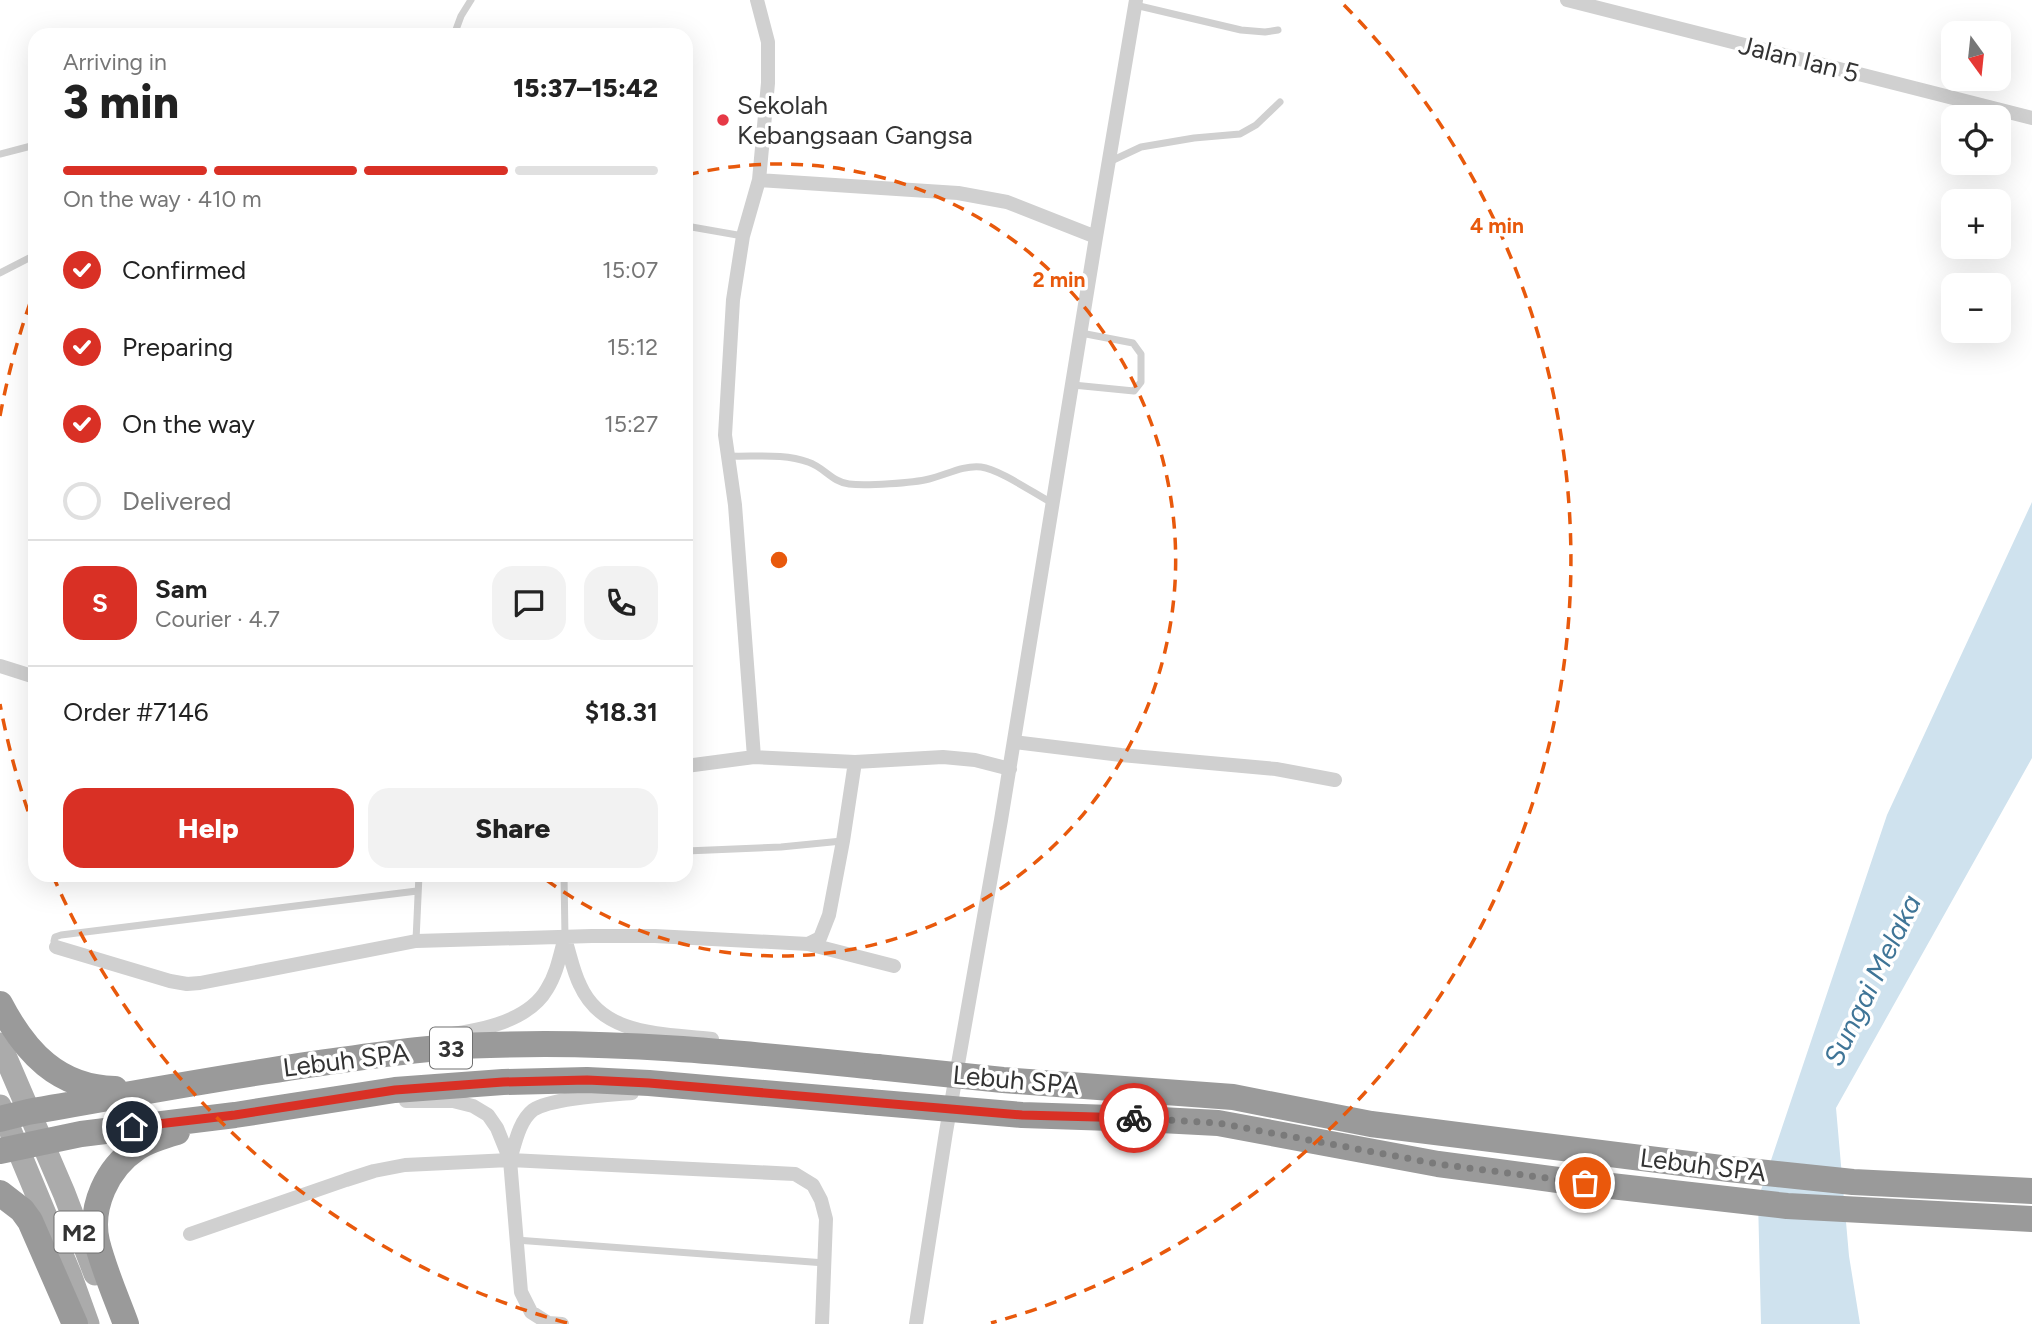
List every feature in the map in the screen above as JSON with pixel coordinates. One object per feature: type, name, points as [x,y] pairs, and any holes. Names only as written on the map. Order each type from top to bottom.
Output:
[{"type":"highway","points":[[0,1004],[27,1046],[47,1065],[70,1081],[99,1089],[158,1090]]},
{"type":"highway","name":"Lebuh SPA","points":[[8,1114],[281,1068],[392,1053],[488,1045],[657,1046],[1003,1080],[1233,1097],[1371,1124],[1729,1169],[1853,1182],[2032,1191]]},
{"type":"highway","name":"Lebuh SPA","points":[[19,1147],[81,1133],[235,1115],[395,1090],[503,1082],[587,1080],[1022,1115],[1218,1123],[1438,1164],[1559,1180],[1787,1206],[2032,1219]]},
{"type":"highway","points":[[125,1324],[97,1241],[96,1216],[99,1196],[109,1177],[129,1154],[156,1138],[235,1115]]},
{"type":"highway","points":[[0,1193],[22,1210],[30,1221],[75,1324]]},
{"type":"main road","points":[[0,1044],[8,1114]]},
{"type":"main road","name":"M2","points":[[8,1114],[88,1324]]},
{"type":"main road","name":"M2","points":[[19,1147],[79,1232],[114,1324]]},
{"type":"street","points":[[754,757],[735,505],[725,435],[733,300],[743,236],[759,180],[768,83],[768,42],[757,0]]},
{"type":"street","name":"Jalan Ian 5","points":[[1567,0],[2032,118]]},
{"type":"street","points":[[916,1324],[1136,2]]},
{"type":"street","points":[[759,180],[958,193],[1007,202],[1096,237]]},
{"type":"street","points":[[0,666],[28,675]]},
{"type":"street","points":[[1014,742],[1276,769],[1335,780]]},
{"type":"street","points":[[693,765],[754,757],[855,762],[943,757],[975,760],[1010,769]]},
{"type":"street","points":[[808,944],[820,938],[825,929],[843,841],[855,762]]},
{"type":"street","points":[[56,947],[187,984],[416,941],[565,937],[655,936],[808,944],[894,966]]},
{"type":"street","points":[[565,937],[580,987],[592,1004],[609,1020],[631,1029],[755,1044],[787,1058]]},
{"type":"street","points":[[281,1068],[323,1050],[469,1032],[502,1023],[528,1009],[546,991],[557,968],[565,937]]},
{"type":"street","points":[[510,1160],[523,1124],[534,1110],[546,1105],[603,1095],[705,1088]]},
{"type":"street","points":[[289,1105],[453,1101],[473,1106],[488,1115],[497,1128],[510,1160],[521,1292],[531,1312],[548,1323],[562,1324]]},
{"type":"street","points":[[190,1234],[374,1171],[405,1165],[510,1160],[795,1174],[813,1185],[821,1200],[826,1219],[822,1324]]},
{"type":"lane","points":[[457,28],[471,0]]},
{"type":"lane","points":[[1136,2],[1241,30],[1278,30]]},
{"type":"lane","points":[[1110,162],[1141,147],[1240,134],[1256,125],[1280,102]]},
{"type":"lane","points":[[0,154],[28,147]]},
{"type":"lane","points":[[693,227],[743,236]]},
{"type":"lane","points":[[0,274],[28,259]]},
{"type":"lane","points":[[1073,385],[1134,391],[1141,382],[1141,354],[1133,343],[1081,333]]},
{"type":"lane","points":[[728,456],[806,461],[837,481],[850,485],[927,479],[966,467],[982,467],[1053,503]]},
{"type":"lane","points":[[693,851],[843,841]]},
{"type":"lane","points":[[416,941],[418,882]]},
{"type":"lane","points":[[564,882],[565,937]]},
{"type":"lane","points":[[56,947],[55,937],[61,935],[417,891]]},
{"type":"lane","points":[[516,1240],[825,1263]]},
{"type":"water","name":"Sungai Melaka","points":[[2032,502],[2032,758],[1836,1108],[1849,1256],[1860,1324],[1761,1324],[1758,1199],[1887,815]]},
{"type":"way so far","points":[[1134,1118],[1218,1123],[1438,1164],[1585,1183]]},
{"type":"place","name":"Sekolah Kebangsaan Gangsa","points":[[723,120]]},
{"type":"route","points":[[132,1127],[235,1115],[395,1090],[503,1082],[587,1080],[1022,1115],[1134,1118]]}]
